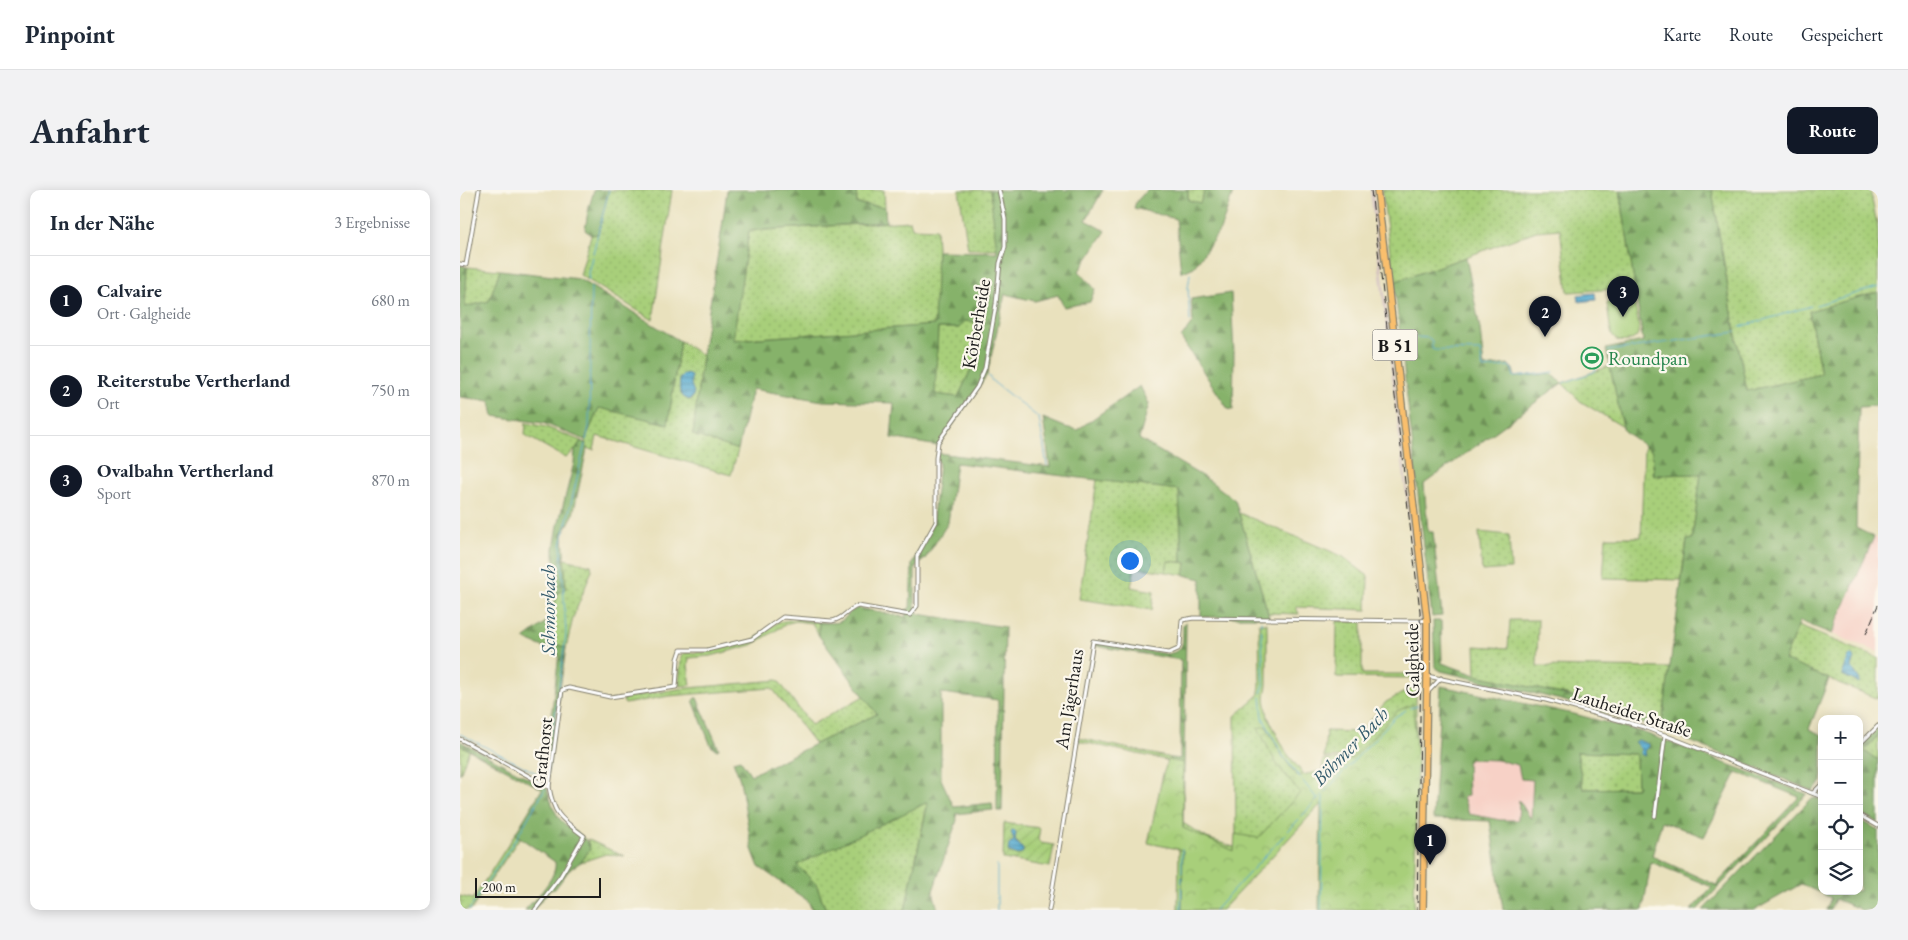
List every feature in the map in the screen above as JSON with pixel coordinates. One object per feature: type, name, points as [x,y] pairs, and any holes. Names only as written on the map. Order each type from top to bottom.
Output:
[{"type":"main road","name":"Galgheide","points":[[1377,190],[1426,620],[1428,676],[1423,910]]},
{"type":"street","points":[[460,264],[466,265],[479,190]]},
{"type":"street","name":"Körberheide","points":[[562,690],[569,688],[610,697],[676,688],[678,659],[681,650],[707,650],[752,638],[783,617],[840,620],[850,609],[858,606],[910,615],[917,606],[917,556],[936,522],[936,458],[938,442],[977,387],[986,368],[1000,263],[1004,247],[1005,219],[999,190]]},
{"type":"street","name":"Am Jägerhaus","points":[[1049,910],[1093,641],[1168,652],[1178,649],[1180,645],[1182,620],[1194,618],[1426,620]]},
{"type":"street","name":"Lauheider Straße","points":[[1428,676],[1573,707],[1665,735],[1818,796]]},
{"type":"street","points":[[1427,693],[1442,678]]},
{"type":"street","name":"Grafhorst","points":[[535,910],[560,877],[584,836],[555,811],[549,787],[562,690]]},
{"type":"street","points":[[1863,741],[1878,726]]},
{"type":"street","points":[[1655,816],[1665,735]]},
{"type":"street","points":[[460,738],[549,787]]},
{"type":"street","points":[[1812,793],[1818,788]]},
{"type":"street","points":[[1863,817],[1878,826]]},
{"type":"shaded area","points":[[1370,190],[1373,190],[1421,609],[1422,681],[1420,681],[1419,607]]},
{"type":"shaded area","points":[[1874,537],[1878,539],[1878,652],[1832,634]]},
{"type":"shaded area","points":[[1470,759],[1497,760],[1518,765],[1533,779],[1531,820],[1519,801],[1519,820],[1500,820],[1468,814],[1463,796],[1468,796],[1467,762]]},
{"type":"green space","points":[[594,190],[609,190],[598,234],[591,235],[585,230]]},
{"type":"green space","points":[[609,190],[672,190],[653,320],[580,275],[591,235],[598,234]]},
{"type":"green space","points":[[727,190],[856,190],[857,204],[885,207],[886,222],[749,231],[733,340],[934,325],[937,251],[997,252],[990,190],[1103,190],[1086,220],[1106,231],[1079,271],[1095,289],[1090,302],[1064,307],[1058,295],[1035,301],[1005,294],[987,375],[938,446],[891,438],[894,403],[823,401],[752,389],[738,450],[693,435],[702,355]],"holes":[[[965,321],[981,323],[975,361],[958,397],[935,394],[938,328],[959,328]]]},
{"type":"green space","points":[[856,190],[884,190],[885,207],[857,204]]},
{"type":"green space","points":[[959,190],[990,190],[998,249],[968,249]]},
{"type":"green space","points":[[1147,190],[1188,190],[1188,200],[1200,203],[1205,190],[1234,190],[1220,230],[1194,267],[1181,273],[1176,219],[1134,208],[1136,202]]},
{"type":"green space","points":[[1188,190],[1205,190],[1200,203],[1188,200]]},
{"type":"green space","points":[[1382,190],[1620,190],[1635,288],[1568,292],[1560,229],[1536,231],[1394,282]]},
{"type":"green space","points":[[1620,190],[1712,190],[1747,391],[1821,374],[1809,311],[1878,292],[1878,406],[1859,407],[1856,528],[1874,537],[1832,634],[1800,621],[1784,660],[1829,679],[1809,729],[1818,733],[1818,786],[1813,791],[1660,729],[1565,701],[1441,671],[1435,667],[1433,621],[1441,621],[1442,663],[1476,675],[1566,695],[1662,725],[1687,540],[1692,539],[1701,474],[1654,475],[1652,451],[1624,431],[1606,349],[1643,341]]},
{"type":"green space","points":[[1712,190],[1870,190],[1878,229],[1878,292],[1809,312],[1821,374],[1747,391]]},
{"type":"green space","points":[[910,221],[912,228],[936,229],[935,325],[732,340],[749,231]]},
{"type":"green space","points":[[1466,257],[1480,329],[1484,367],[1508,364],[1513,369],[1515,377],[1551,373],[1562,383],[1424,484],[1428,532],[1433,532],[1442,616],[1432,617],[1394,282]]},
{"type":"green space","points":[[460,265],[467,267],[465,307],[489,301],[500,270],[579,279],[680,341],[668,424],[599,408],[585,440],[543,423],[493,416],[490,401],[460,397]]},
{"type":"green space","points":[[467,267],[500,270],[489,301],[465,307]]},
{"type":"green space","points":[[1231,293],[1234,354],[1233,410],[1228,409],[1181,338],[1193,322],[1191,299]]},
{"type":"green space","points":[[1625,293],[1631,295],[1634,300],[1639,331],[1638,335],[1631,340],[1618,341],[1612,335],[1607,304],[1613,295]]},
{"type":"green space","points":[[964,321],[981,323],[975,361],[958,397],[934,394],[938,328],[959,328]]},
{"type":"green space","points":[[680,341],[702,355],[693,435],[738,450],[731,475],[597,436],[594,450],[587,449],[585,440],[599,407],[668,424]],"holes":[[[685,373],[692,399],[685,398],[680,391],[680,378]]]},
{"type":"green space","name":"Roundpan","points":[[1590,353],[1594,353],[1597,358],[1596,362],[1590,363],[1587,360],[1587,356]]},
{"type":"green space","points":[[1610,366],[1623,427],[1580,401],[1562,383]]},
{"type":"green space","points":[[1140,386],[1149,404],[1139,439],[1210,481],[1235,500],[1269,617],[1201,617],[1201,579],[1184,575],[1186,563],[1182,562],[1179,490],[956,463],[948,523],[925,559],[915,567],[915,606],[918,614],[1005,627],[1002,811],[997,811],[998,700],[941,693],[941,779],[954,807],[992,803],[993,810],[956,814],[957,820],[933,891],[938,910],[905,910],[928,802],[797,865],[816,884],[826,910],[812,910],[808,901],[759,867],[752,849],[740,780],[733,761],[740,759],[751,775],[877,714],[819,636],[819,622],[839,622],[858,608],[906,617],[906,610],[910,608],[912,564],[932,525],[939,464],[937,460],[938,453],[1050,467],[1043,418],[1077,430]]},
{"type":"green space","points":[[526,423],[546,427],[581,441],[566,458],[525,435]]},
{"type":"green space","points":[[581,441],[585,443],[587,449],[573,515],[563,534],[566,588],[557,593],[549,641],[566,648],[547,777],[544,775],[559,654],[524,639],[546,622],[552,612],[555,588],[554,549],[558,525],[574,463],[575,450]]},
{"type":"green space","points":[[1644,446],[1652,451],[1654,475],[1701,474],[1692,540],[1687,540],[1681,580],[1603,578],[1606,537],[1641,537]]},
{"type":"green space","points":[[1097,480],[1179,490],[1182,562],[1168,561],[1166,572],[1135,567],[1131,587],[1154,591],[1152,610],[1079,599]]},
{"type":"green space","points":[[1239,513],[1342,556],[1368,576],[1367,610],[1296,607],[1299,614],[1268,613]]},
{"type":"green space","points":[[1479,532],[1509,535],[1511,569],[1482,571]]},
{"type":"green space","points":[[564,559],[591,565],[592,570],[573,618],[566,648],[549,642],[557,593],[566,588]]},
{"type":"green space","points":[[1168,561],[1186,563],[1184,575],[1166,572]]},
{"type":"green space","points":[[796,619],[819,622],[819,636],[812,623],[796,621],[788,623],[752,645],[711,656],[689,658],[688,665],[691,685],[680,686],[681,657],[684,653],[707,652],[753,640],[778,622]]},
{"type":"green space","points":[[1510,620],[1538,620],[1537,666],[1670,668],[1662,725],[1566,695],[1476,675],[1475,646],[1508,648]]},
{"type":"green space","points":[[1337,621],[1362,622],[1362,674],[1416,674],[1416,678],[1336,677]]},
{"type":"green space","points":[[1186,622],[1183,848],[1170,761],[1171,758],[1180,759],[1181,660],[1095,646],[1095,644],[1101,643],[1167,654],[1173,653],[1181,647],[1183,624]]},
{"type":"green space","points":[[1259,623],[1267,623],[1267,685],[1265,698],[1268,717],[1286,752],[1304,775],[1320,804],[1218,910],[1178,910],[1179,847],[1183,823],[1207,838],[1236,848],[1235,716],[1258,696],[1260,686]]},
{"type":"green space","points":[[1798,626],[1878,658],[1878,699],[1784,661]],"holes":[[[1853,659],[1851,666],[1860,680],[1842,673]]]},
{"type":"green space","points":[[778,680],[811,725],[864,696],[877,714],[815,744],[772,688],[669,696],[625,704],[623,701],[624,698],[678,689]]},
{"type":"green space","points":[[1416,686],[1416,757],[1327,789],[1350,757],[1324,758],[1326,731],[1360,732],[1386,702]]},
{"type":"green space","points":[[1441,686],[1574,714],[1642,732],[1807,794],[1697,910],[1691,910],[1712,887],[1651,862],[1643,910],[1503,910],[1490,821],[1433,819]],"holes":[[[1577,752],[1636,754],[1637,788],[1583,789]],[[1470,759],[1497,760],[1518,765],[1521,779],[1533,780],[1531,819],[1519,800],[1518,820],[1500,820],[1469,814],[1463,797],[1468,796],[1467,763]],[[1737,772],[1799,797],[1716,885],[1652,856],[1662,821],[1704,837]]]},
{"type":"green space","points":[[697,698],[719,749],[717,750],[711,746],[693,700]]},
{"type":"green space","points":[[1413,704],[1417,762],[1414,910],[1319,910],[1321,804],[1222,910],[1182,910],[1183,850],[1148,843],[1163,774],[1168,760],[1183,763],[1183,828],[1234,851],[1235,834],[1258,838],[1300,793],[1276,763],[1258,728],[1266,726],[1283,757],[1297,776],[1322,771],[1323,760],[1352,759],[1397,711]]},
{"type":"green space","points":[[1878,728],[1878,735],[1864,751],[1878,760],[1878,823],[1863,814],[1863,743]]},
{"type":"green space","points":[[1878,735],[1878,760],[1863,751]]},
{"type":"green space","points":[[1079,738],[1171,758],[1170,761],[1078,741]]},
{"type":"green space","points":[[460,741],[547,788],[559,818],[588,843],[590,849],[581,862],[570,869],[555,889],[550,890],[533,910],[525,910],[549,881],[555,868],[555,862],[515,834],[542,789],[460,745]]},
{"type":"green space","points":[[460,745],[469,750],[460,774]]},
{"type":"green space","points":[[1577,752],[1636,754],[1637,788],[1583,789]]},
{"type":"green space","points":[[1818,798],[1818,892],[1801,884],[1755,910],[1703,910],[1811,799]]},
{"type":"green space","points":[[928,801],[905,910],[826,910],[816,884],[797,865]]},
{"type":"green space","points":[[1863,821],[1878,830],[1878,910],[1862,910],[1835,899],[1830,910],[1826,910],[1831,898],[1825,895],[1863,895]]},
{"type":"green space","points":[[1004,823],[1040,828],[1038,840],[1041,843],[1054,845],[1050,867],[1003,859]],"holes":[[[1015,840],[1019,844],[1018,855],[1009,853],[1011,842]]]},
{"type":"green space","points":[[515,834],[520,837],[471,910],[460,910],[460,896],[473,899]]},
{"type":"green space","points":[[587,839],[624,856],[606,854],[581,862],[590,849]]},
{"type":"water","points":[[1595,293],[1596,300],[1579,302],[1578,295]]},
{"type":"water","points":[[685,373],[691,376],[694,393],[689,400],[680,391],[680,378]]},
{"type":"water","points":[[1852,655],[1854,659],[1851,666],[1860,680],[1859,683],[1842,675],[1849,656]]},
{"type":"water","points":[[1638,740],[1648,744],[1649,747],[1644,751],[1645,756],[1640,754],[1641,749],[1634,742]]},
{"type":"water","points":[[1014,830],[1016,833],[1015,841],[1023,849],[1023,852],[1018,855],[1008,851],[1009,845],[1014,840],[1011,832]]},
{"type":"waterway","name":"Schmorbach","points":[[589,280],[588,273],[609,190]]},
{"type":"waterway","points":[[1190,274],[1188,288],[1190,321]]},
{"type":"waterway","name":"Schmorbach","points":[[586,440],[589,427],[591,287]]},
{"type":"waterway","points":[[1816,305],[1878,287]]},
{"type":"waterway","points":[[1740,327],[1811,306]]},
{"type":"waterway","points":[[1608,351],[1736,332]]},
{"type":"waterway","points":[[1405,336],[1429,338],[1432,341],[1432,349],[1435,350],[1480,351],[1483,369],[1509,366],[1514,377],[1554,372]]},
{"type":"waterway","points":[[1563,383],[1594,372],[1600,360]]},
{"type":"waterway","points":[[989,376],[992,381],[1039,418],[1047,465]]},
{"type":"waterway","name":"Schmorbach","points":[[547,779],[566,634],[561,546],[585,444]]},
{"type":"waterway","points":[[1261,621],[1264,685],[1261,693]]},
{"type":"waterway","points":[[1261,697],[1263,718],[1283,756],[1318,800]]},
{"type":"waterway","name":"Böhmer Bach","points":[[1410,708],[1418,706]]},
{"type":"waterway","name":"Böhmer Bach","points":[[1314,803],[1395,717],[1406,710]]},
{"type":"waterway","points":[[460,734],[546,778]]},
{"type":"waterway","name":"Schmorbach","points":[[469,910],[517,837],[545,789]]},
{"type":"waterway","points":[[1321,910],[1323,796]]},
{"type":"waterway","name":"Böhmer Bach","points":[[1215,910],[1312,805]]},
{"type":"waterway","points":[[1182,849],[1182,873]]},
{"type":"waterway","points":[[997,865],[997,910]]},
{"type":"waterway","points":[[1181,910],[1182,877]]},
{"type":"railway","points":[[1371,190],[1420,611],[1417,910]]},
{"type":"railway","points":[[1866,634],[1878,605]]},
{"type":"place","name":"Ovalbahn Vertherland","points":[[1623,317]]},
{"type":"place","name":"Reiterstube Vertherland","points":[[1545,337]]},
{"type":"place","name":"Roundpan","points":[[1592,358]]},
{"type":"place","name":"Calvaire","points":[[1430,865]]}]
